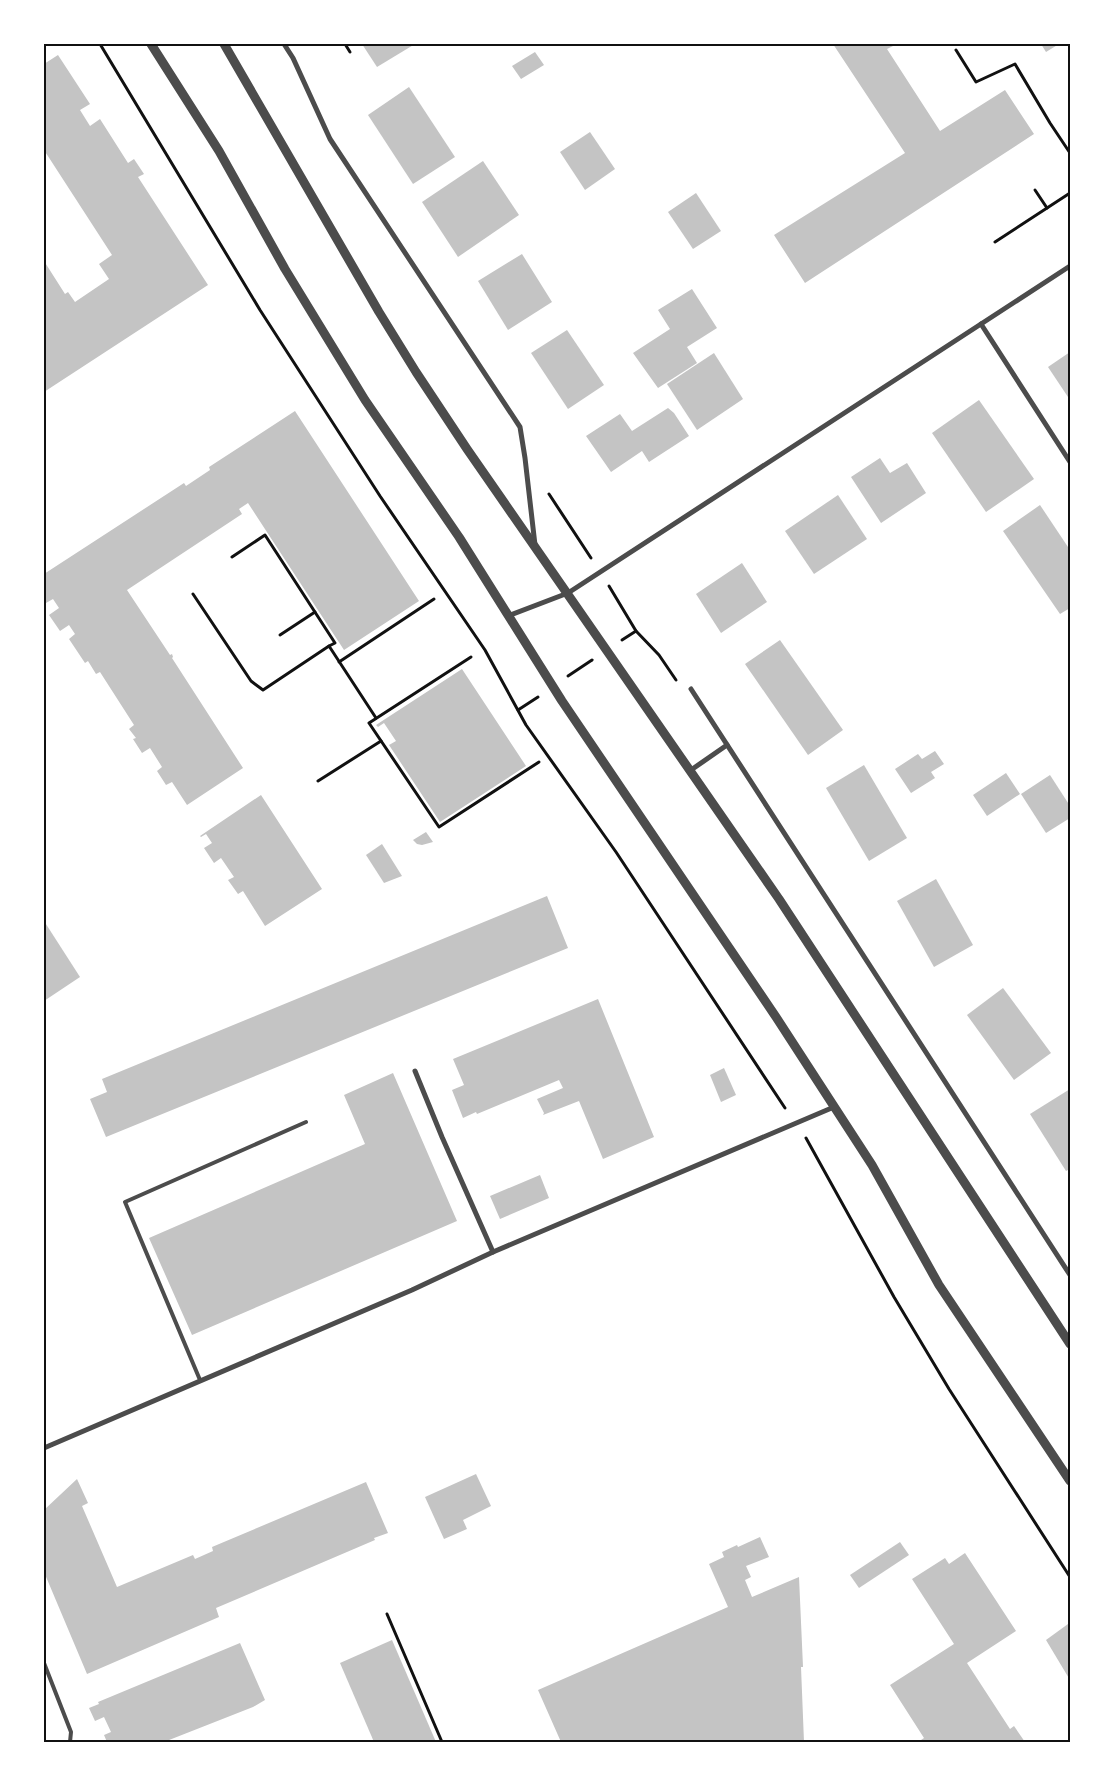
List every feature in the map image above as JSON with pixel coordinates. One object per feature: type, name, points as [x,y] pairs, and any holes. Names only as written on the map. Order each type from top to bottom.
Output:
[{"type":"street","points":[[151,44],[218,151],[336,354],[459,537],[562,701],[739,960],[872,1165],[939,1285],[1070,1481]]},
{"type":"street","points":[[224,44],[378,312],[467,449],[779,899],[1070,1344]]},
{"type":"street","points":[[284,44],[293,58],[330,139],[520,427],[536,546]]},
{"type":"street","points":[[508,616],[568,594],[1070,266]]},
{"type":"street","points":[[980,324],[1070,462]]},
{"type":"street","points":[[691,689],[1070,1275]]},
{"type":"street","points":[[691,770],[727,745]]},
{"type":"street","points":[[415,1071],[493,1252]]},
{"type":"street","points":[[44,1448],[412,1290],[493,1252],[834,1107]]},
{"type":"lane","points":[[200,1380],[125,1202],[306,1122]]},
{"type":"lane","points":[[44,1663],[72,1732],[70,1742]]},
{"type":"path","points":[[100,44],[260,310],[380,496],[460,610],[485,650],[526,725],[646,896],[782,1102]]},
{"type":"path","points":[[345,44],[350,52]]},
{"type":"path","points":[[956,50],[976,82],[1015,64],[1070,153]]},
{"type":"path","points":[[1035,190],[1047,208]]},
{"type":"path","points":[[995,242],[1070,193]]},
{"type":"path","points":[[545,489],[589,555]]},
{"type":"path","points":[[193,594],[251,681],[263,690],[335,643],[265,535],[232,557]]},
{"type":"path","points":[[612,592],[636,630],[659,655],[676,680],[691,689]]},
{"type":"path","points":[[339,662],[434,599]]},
{"type":"path","points":[[280,635],[315,612]]},
{"type":"path","points":[[620,641],[636,630]]},
{"type":"path","points":[[329,646],[376,718]]},
{"type":"path","points":[[471,657],[370,723],[381,740],[439,827],[539,762]]},
{"type":"path","points":[[572,674],[582,667]]},
{"type":"path","points":[[518,710],[533,700]]},
{"type":"path","points":[[318,781],[381,740]]},
{"type":"path","points":[[804,1136],[894,1297],[949,1389],[1070,1577]]},
{"type":"path","points":[[387,1614],[442,1742]]},
{"type":"building","points":[[362,44],[415,44],[377,67]]},
{"type":"building","points":[[833,44],[897,44],[887,49],[940,131],[1005,90],[1034,134],[805,283],[774,235],[905,153]]},
{"type":"building","points":[[1041,44],[1059,44],[1046,52]]},
{"type":"building","points":[[535,52],[544,65],[521,79],[512,66]]},
{"type":"building","points":[[58,55],[90,104],[80,110],[90,126],[100,119],[128,163],[134,159],[144,174],[138,177],[208,285],[44,392],[44,261],[65,294],[68,292],[75,302],[109,279],[99,264],[112,255],[44,150],[44,64]]},
{"type":"building","points":[[409,87],[455,157],[413,184],[368,115]]},
{"type":"building","points":[[590,132],[615,169],[585,190],[560,152]]},
{"type":"building","points":[[483,161],[519,215],[458,257],[422,202]]},
{"type":"building","points":[[696,193],[721,231],[693,249],[668,212]]},
{"type":"building","points":[[522,254],[552,302],[508,330],[478,281]]},
{"type":"building","points":[[692,289],[717,328],[687,347],[697,363],[658,388],[633,353],[670,329],[658,310]]},
{"type":"building","points":[[567,330],[604,385],[568,409],[531,353]]},
{"type":"building","points":[[1070,352],[1070,400],[1048,367]]},
{"type":"building","points":[[714,353],[743,399],[697,430],[667,384]]},
{"type":"building","points":[[979,400],[1034,479],[986,512],[932,433]]},
{"type":"building","points":[[668,408],[674,413],[689,436],[649,462],[642,451],[611,472],[586,436],[620,414],[632,431]]},
{"type":"building","points":[[295,411],[419,601],[344,650],[248,503],[239,509],[242,514],[127,590],[170,655],[172,654],[172,658],[243,768],[187,805],[172,782],[166,785],[157,771],[162,767],[150,748],[142,753],[133,739],[136,738],[129,729],[134,725],[100,672],[96,674],[88,661],[85,663],[69,639],[75,634],[69,625],[60,631],[49,615],[59,608],[53,599],[46,603],[44,599],[44,574],[184,483],[186,486],[210,470],[209,467]]},
{"type":"building","points":[[880,458],[890,473],[907,463],[926,493],[881,523],[851,477]]},
{"type":"building","points":[[838,495],[867,539],[814,574],[785,531]]},
{"type":"building","points":[[1040,505],[1070,550],[1070,608],[1060,614],[1003,531]]},
{"type":"building","points":[[742,563],[767,602],[721,633],[696,594]]},
{"type":"building","points":[[780,640],[843,730],[808,755],[745,664]]},
{"type":"building","points":[[462,669],[526,766],[440,822],[389,745],[396,741],[384,723],[378,727],[376,725]]},
{"type":"building","points":[[935,751],[944,764],[931,772],[935,778],[911,793],[895,769],[918,754],[922,759]]},
{"type":"building","points":[[864,765],[907,838],[869,861],[826,788]]},
{"type":"building","points":[[1006,773],[1020,794],[987,816],[973,795]]},
{"type":"building","points":[[1050,775],[1070,806],[1070,818],[1046,833],[1021,794]]},
{"type":"building","points":[[261,795],[322,889],[265,926],[243,891],[238,894],[228,880],[234,877],[221,858],[214,863],[204,848],[212,843],[206,834],[200,836]]},
{"type":"building","points":[[426,832],[433,842],[422,845],[417,844],[413,840]]},
{"type":"building","points":[[382,844],[402,876],[384,883],[366,855]]},
{"type":"building","points":[[936,879],[973,945],[934,967],[897,901]]},
{"type":"building","points":[[547,896],[568,948],[106,1137],[90,1099],[107,1092],[102,1079]]},
{"type":"building","points":[[44,921],[80,977],[44,1001]]},
{"type":"building","points":[[1003,988],[1051,1053],[1014,1080],[967,1015]]},
{"type":"building","points":[[598,999],[654,1137],[603,1159],[579,1101],[543,1115],[544,1113],[537,1099],[563,1088],[559,1080],[463,1118],[452,1090],[464,1085],[453,1059]]},
{"type":"building","points":[[724,1068],[736,1095],[721,1102],[710,1075]]},
{"type":"building","points":[[393,1073],[457,1221],[192,1335],[149,1238],[365,1144],[344,1095]]},
{"type":"building","points":[[1070,1089],[1070,1169],[1066,1171],[1030,1114]]},
{"type":"building","points":[[540,1175],[549,1198],[500,1219],[490,1196]]},
{"type":"building","points":[[476,1474],[491,1506],[463,1520],[467,1529],[444,1539],[425,1497]]},
{"type":"building","points":[[77,1479],[88,1503],[82,1506],[117,1587],[193,1555],[195,1559],[213,1551],[212,1547],[366,1482],[388,1533],[216,1608],[219,1617],[87,1674],[44,1572],[44,1510]]},
{"type":"building","points":[[760,1537],[769,1557],[746,1566],[751,1577],[745,1580],[752,1597],[799,1577],[804,1742],[561,1742],[538,1690],[728,1607],[709,1564],[724,1557],[722,1552]]},
{"type":"building","points":[[900,1542],[909,1555],[859,1588],[850,1575]]},
{"type":"building","points":[[965,1553],[1016,1631],[967,1663],[1010,1729],[1014,1726],[1025,1742],[918,1742],[924,1738],[890,1685],[954,1644],[912,1579],[945,1558],[949,1564]]},
{"type":"building","points":[[1068,1624],[1070,1626],[1070,1680],[1046,1640]]},
{"type":"building","points":[[392,1640],[436,1742],[374,1742],[340,1663]]},
{"type":"building","points":[[240,1643],[265,1700],[253,1707],[164,1742],[107,1742],[104,1735],[111,1732],[104,1717],[95,1721],[89,1708],[99,1704],[98,1702]]}]
